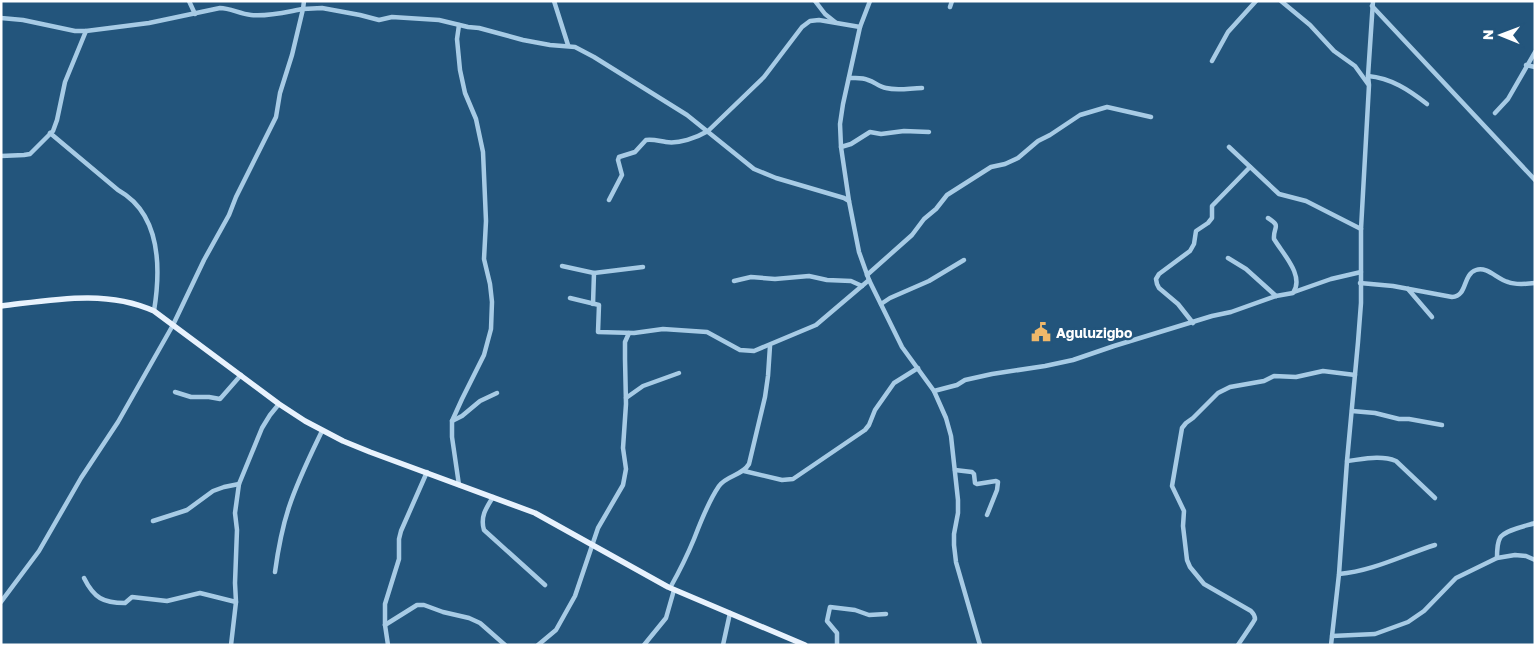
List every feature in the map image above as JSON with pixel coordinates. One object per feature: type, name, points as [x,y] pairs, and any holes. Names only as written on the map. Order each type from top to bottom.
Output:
[{"type":"main road","points":[[1,306],[50,300],[95,298],[128,301],[154,312],[280,404],[322,431],[343,441],[535,513],[672,589],[805,645]]},
{"type":"street","points":[[189,1],[195,14]]},
{"type":"street","points":[[1,602],[39,551],[118,422],[173,325],[204,260],[229,215],[276,116],[280,93],[292,55],[304,1]]},
{"type":"street","points":[[554,1],[568,46]]},
{"type":"street","points":[[815,1],[825,14],[836,23]]},
{"type":"street","points":[[870,1],[860,27],[840,124],[840,147],[848,201],[859,252],[868,278],[902,347],[934,391],[946,418],[951,436],[958,513],[954,534],[956,562],[980,645]]},
{"type":"street","points":[[950,7],[952,1]]},
{"type":"street","points":[[1212,61],[1228,32],[1256,1]]},
{"type":"street","points":[[1281,1],[1310,25],[1334,51],[1355,66],[1369,85]]},
{"type":"street","points":[[1331,645],[1339,574],[1360,323],[1361,229],[1372,4]]},
{"type":"street","points":[[1372,4],[1535,180]]},
{"type":"street","points":[[1,18],[24,20],[75,31],[86,31],[149,23],[220,8],[257,16],[322,8],[360,14],[379,20],[392,17],[439,20],[550,45],[575,47],[684,113],[754,169],[764,174],[844,198],[848,201]]},
{"type":"street","points":[[609,200],[622,175],[619,157],[634,152],[646,140],[679,141],[708,131],[764,76],[802,27],[810,21],[820,20],[860,27]]},
{"type":"street","points":[[459,25],[460,70],[465,93],[476,120],[483,152],[486,221],[484,259],[492,302],[491,329],[484,355],[452,421],[452,437],[459,485]]},
{"type":"street","points":[[1,156],[24,156],[30,154],[55,128],[65,82],[86,31]]},
{"type":"street","points":[[1495,114],[1508,99],[1535,52]]},
{"type":"street","points":[[1526,65],[1535,67]]},
{"type":"street","points":[[1368,76],[1383,77],[1408,89],[1428,104]]},
{"type":"street","points":[[849,78],[861,77],[890,89],[922,88]]},
{"type":"street","points":[[570,298],[599,305],[598,332],[677,329],[707,332],[733,347],[754,351],[816,326],[862,286],[912,235],[924,219],[936,209],[947,195],[991,167],[1005,164],[1018,158],[1038,141],[1080,115],[1107,107],[1151,117]]},
{"type":"street","points":[[840,147],[851,144],[870,132],[881,134],[904,131],[929,132]]},
{"type":"street","points":[[50,133],[118,190],[129,196],[144,213],[156,248],[158,262],[158,286],[154,312]]},
{"type":"street","points":[[1229,147],[1280,194],[1306,201],[1361,229]]},
{"type":"street","points":[[1193,322],[1178,304],[1159,288],[1156,279],[1159,274],[1190,251],[1194,244],[1196,231],[1212,218],[1212,206],[1250,167]]},
{"type":"street","points":[[1268,218],[1276,223],[1274,239],[1296,274],[1294,292]]},
{"type":"street","points":[[1228,258],[1246,270],[1276,296]]},
{"type":"street","points":[[881,304],[939,276],[964,260]]},
{"type":"street","points":[[562,266],[594,273],[642,266]]},
{"type":"street","points":[[1360,283],[1452,297],[1458,297],[1470,274],[1476,270],[1485,270],[1510,283],[1535,283]]},
{"type":"street","points":[[934,391],[965,380],[1073,360],[1231,312],[1276,296],[1289,294],[1331,279],[1360,272]]},
{"type":"street","points":[[593,304],[594,273]]},
{"type":"street","points":[[734,281],[751,277],[775,279],[809,276],[827,280],[851,281],[862,286]]},
{"type":"street","points":[[1408,289],[1432,317]]},
{"type":"street","points":[[538,645],[556,630],[575,596],[586,569],[598,528],[620,491],[624,479],[626,469],[623,448],[626,398],[624,359],[629,332]]},
{"type":"street","points":[[744,471],[751,458],[764,397],[768,376],[770,346]]},
{"type":"street","points":[[644,645],[666,618],[672,589],[702,518],[720,484],[729,477],[744,471],[782,480],[793,479],[866,430],[894,382],[918,368]]},
{"type":"street","points":[[1238,645],[1255,619],[1251,611],[1204,584],[1190,567],[1187,560],[1183,526],[1184,511],[1172,486],[1182,428],[1218,393],[1230,387],[1274,376],[1296,377],[1324,371],[1355,375]]},
{"type":"street","points":[[626,398],[643,386],[679,373]]},
{"type":"street","points":[[174,392],[191,397],[220,399],[241,375]]},
{"type":"street","points":[[452,421],[462,416],[480,401],[497,393]]},
{"type":"street","points":[[231,645],[236,602],[237,530],[235,513],[239,484],[262,428],[280,404]]},
{"type":"street","points":[[1352,411],[1375,413],[1399,419],[1442,425]]},
{"type":"street","points":[[275,572],[289,508],[299,480],[322,431]]},
{"type":"street","points":[[1347,461],[1389,458],[1396,461],[1435,498]]},
{"type":"street","points":[[955,470],[972,472],[977,484],[998,482],[997,490],[986,516]]},
{"type":"street","points":[[388,645],[385,625],[385,604],[400,559],[401,531],[427,472]]},
{"type":"street","points":[[153,521],[187,510],[213,491],[224,486],[239,484]]},
{"type":"street","points":[[493,498],[486,508],[483,519],[484,530],[545,584]]},
{"type":"street","points":[[1497,558],[1499,540],[1502,535],[1535,523]]},
{"type":"street","points":[[1339,574],[1366,570],[1435,545]]},
{"type":"street","points":[[1332,636],[1374,634],[1408,622],[1424,611],[1456,578],[1497,558],[1515,555],[1526,556],[1535,560]]},
{"type":"street","points":[[84,578],[91,591],[97,596],[102,600],[114,603],[125,603],[132,597],[167,601],[200,593],[236,602]]},
{"type":"street","points":[[385,625],[417,605],[424,605],[469,618],[480,624],[505,645]]},
{"type":"street","points":[[837,645],[837,633],[827,621],[830,607],[855,610],[869,615],[886,614]]},
{"type":"street","points":[[723,645],[730,613]]},
{"type":"place","name":"Aguluzigbo","points":[[1041,332]]}]
